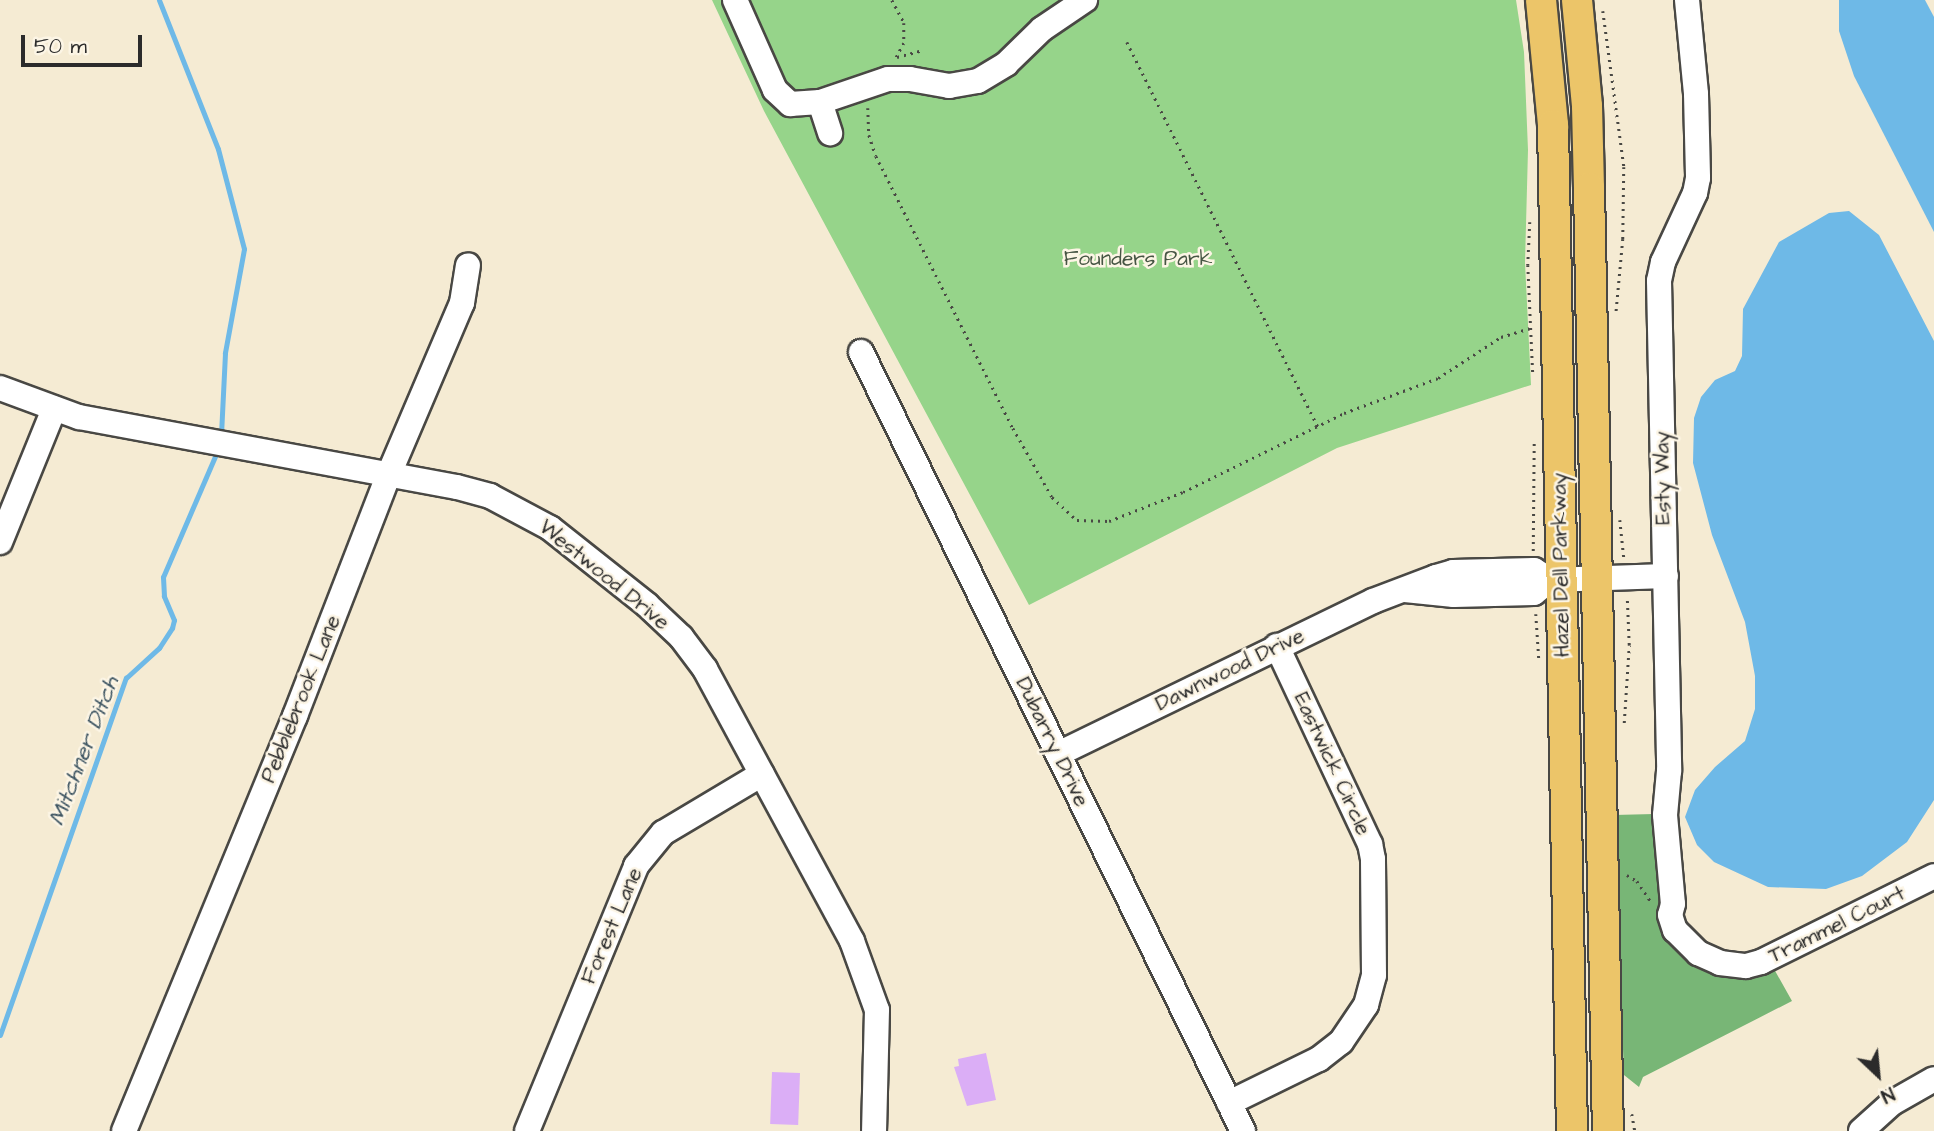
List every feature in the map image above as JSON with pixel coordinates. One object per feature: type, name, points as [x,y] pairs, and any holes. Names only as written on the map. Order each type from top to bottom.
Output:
[{"type":"main road","name":"Hazel Dell Parkway","points":[[1541,0],[1553,124],[1556,580],[1572,1131]]},
{"type":"main road","name":"Hazel Dell Parkway","points":[[1577,0],[1587,106],[1608,1131]]},
{"type":"street","points":[[735,0],[771,82],[781,97],[800,106],[877,83],[910,79],[958,87],[978,81],[1006,64],[1042,29],[1085,0]]},
{"type":"street","name":"Esty Way","points":[[1687,0],[1696,94],[1698,178],[1695,193],[1663,262],[1659,281],[1669,771],[1665,815],[1673,905],[1670,915],[1675,930],[1698,953]]},
{"type":"street","points":[[820,102],[830,133]]},
{"type":"street","name":"Pebblebrook Lane","points":[[124,1131],[295,716],[389,474],[462,303],[468,265]]},
{"type":"street","name":"Dubarry Drive","points":[[861,352],[1243,1131]]},
{"type":"street","name":"Westwood Drive","points":[[0,388],[54,409],[128,428],[389,474],[490,496],[550,528],[656,613],[694,652],[738,725],[852,941],[877,1010],[874,1131]]},
{"type":"street","points":[[0,542],[54,409]]},
{"type":"street","name":"Dawnwood Drive","points":[[1058,754],[1277,646],[1373,601],[1405,590],[1445,595],[1524,594],[1534,593],[1556,580],[1665,576]]},
{"type":"street","name":"Eastwick Circle","points":[[1229,1103],[1319,1059],[1341,1042],[1366,1006],[1374,975],[1374,868],[1370,844],[1277,646]]},
{"type":"street","name":"Forest Lane","points":[[527,1131],[636,866],[663,833],[762,774]]},
{"type":"street","name":"Trammel Court","points":[[1698,953],[1734,966],[1761,962],[1934,876]]},
{"type":"street","points":[[1861,1131],[1892,1103],[1934,1079]]},
{"type":"path","points":[[892,0],[904,23],[904,43],[877,83],[868,102],[867,126],[876,156],[1032,463],[1052,498],[1067,514],[1087,522],[1122,518],[1184,492],[1359,407],[1438,378],[1501,337],[1530,328]]},
{"type":"path","points":[[1601,0],[1624,167],[1623,239],[1615,325]]},
{"type":"path","points":[[1127,42],[1318,427]]},
{"type":"path","points":[[897,57],[920,51]]},
{"type":"path","points":[[1531,212],[1530,328],[1534,382]]},
{"type":"path","points":[[1534,437],[1534,554]]},
{"type":"path","points":[[1620,517],[1624,560]]},
{"type":"path","points":[[1620,874],[1634,878],[1651,902],[1658,906],[1673,905]]},
{"type":"green space","name":"Founders Park","points":[[712,0],[1516,0],[1524,52],[1528,150],[1525,263],[1531,385],[1337,448],[1029,605],[764,111]]},
{"type":"green space","points":[[1654,814],[1654,851],[1663,914],[1687,960],[1729,976],[1774,969],[1792,1001],[1643,1077],[1639,1087],[1624,1075],[1614,815]]},
{"type":"water","points":[[1839,0],[1925,0],[1934,17],[1934,232],[1854,76],[1839,31]]},
{"type":"water","points":[[1849,211],[1879,235],[1934,341],[1934,800],[1907,842],[1862,876],[1826,889],[1768,887],[1714,862],[1697,845],[1685,817],[1695,790],[1715,767],[1745,741],[1755,709],[1755,676],[1745,622],[1712,535],[1693,463],[1694,418],[1701,397],[1715,380],[1735,371],[1742,356],[1743,309],[1779,242],[1829,213]]},
{"type":"building","points":[[986,1053],[996,1100],[967,1106],[954,1067],[959,1066],[958,1059]]},
{"type":"building","points":[[772,1072],[800,1073],[798,1125],[770,1124]]},
{"type":"waterway","name":"Mitchner Ditch","points":[[159,0],[218,149],[244,249],[225,353],[221,434]]},
{"type":"waterway","name":"Mitchner Ditch","points":[[0,1035],[126,678],[159,648],[172,628],[174,620],[164,596],[163,577],[216,454]]}]
